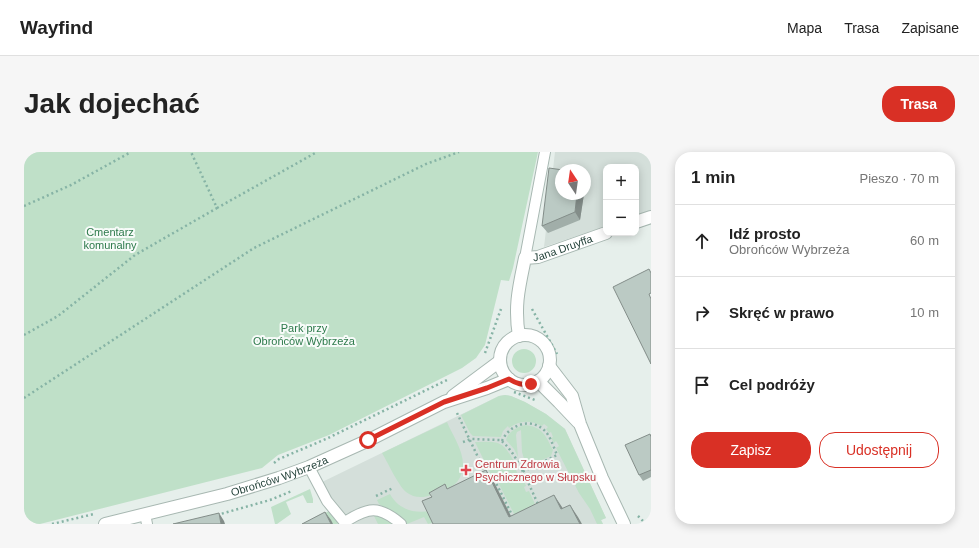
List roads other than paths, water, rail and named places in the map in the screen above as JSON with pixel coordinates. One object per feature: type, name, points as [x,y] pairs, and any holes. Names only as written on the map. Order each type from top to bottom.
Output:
[{"type":"street","points":[[639,221],[651,217]]},
{"type":"street","name":"Jana Druyffa","points":[[519,336],[516,318],[517,293],[525,258],[538,257],[603,234]]},
{"type":"street","points":[[519,336],[536,338],[543,342],[548,350],[550,357],[549,366],[547,372],[538,382],[523,385],[516,383],[509,379],[502,368],[500,361],[506,345],[519,336]]},
{"type":"street","name":"Obrońców Wybrzeża","points":[[444,402],[500,361]]},
{"type":"street","points":[[549,366],[572,396],[580,424],[602,478],[624,524]]},
{"type":"street","name":"Obrońców Wybrzeża","points":[[105,524],[146,519],[280,478],[309,467],[368,440],[444,402],[509,379]]},
{"type":"street","points":[[538,382],[560,402],[580,424]]},
{"type":"lane","points":[[525,258],[545,152]]},
{"type":"lane","points":[[309,467],[327,501],[346,523],[357,515],[371,509],[379,510],[388,514],[401,524]]},
{"type":"place","name":"Centrum Zdrowia Psychicznego w Słupsku","points":[[466,470]]},
{"type":"park label","name":"Cmentarz komunalny","points":[[110,238]]},
{"type":"park label","name":"Park przy Obrońców Wybrzeża","points":[[304,334]]}]
